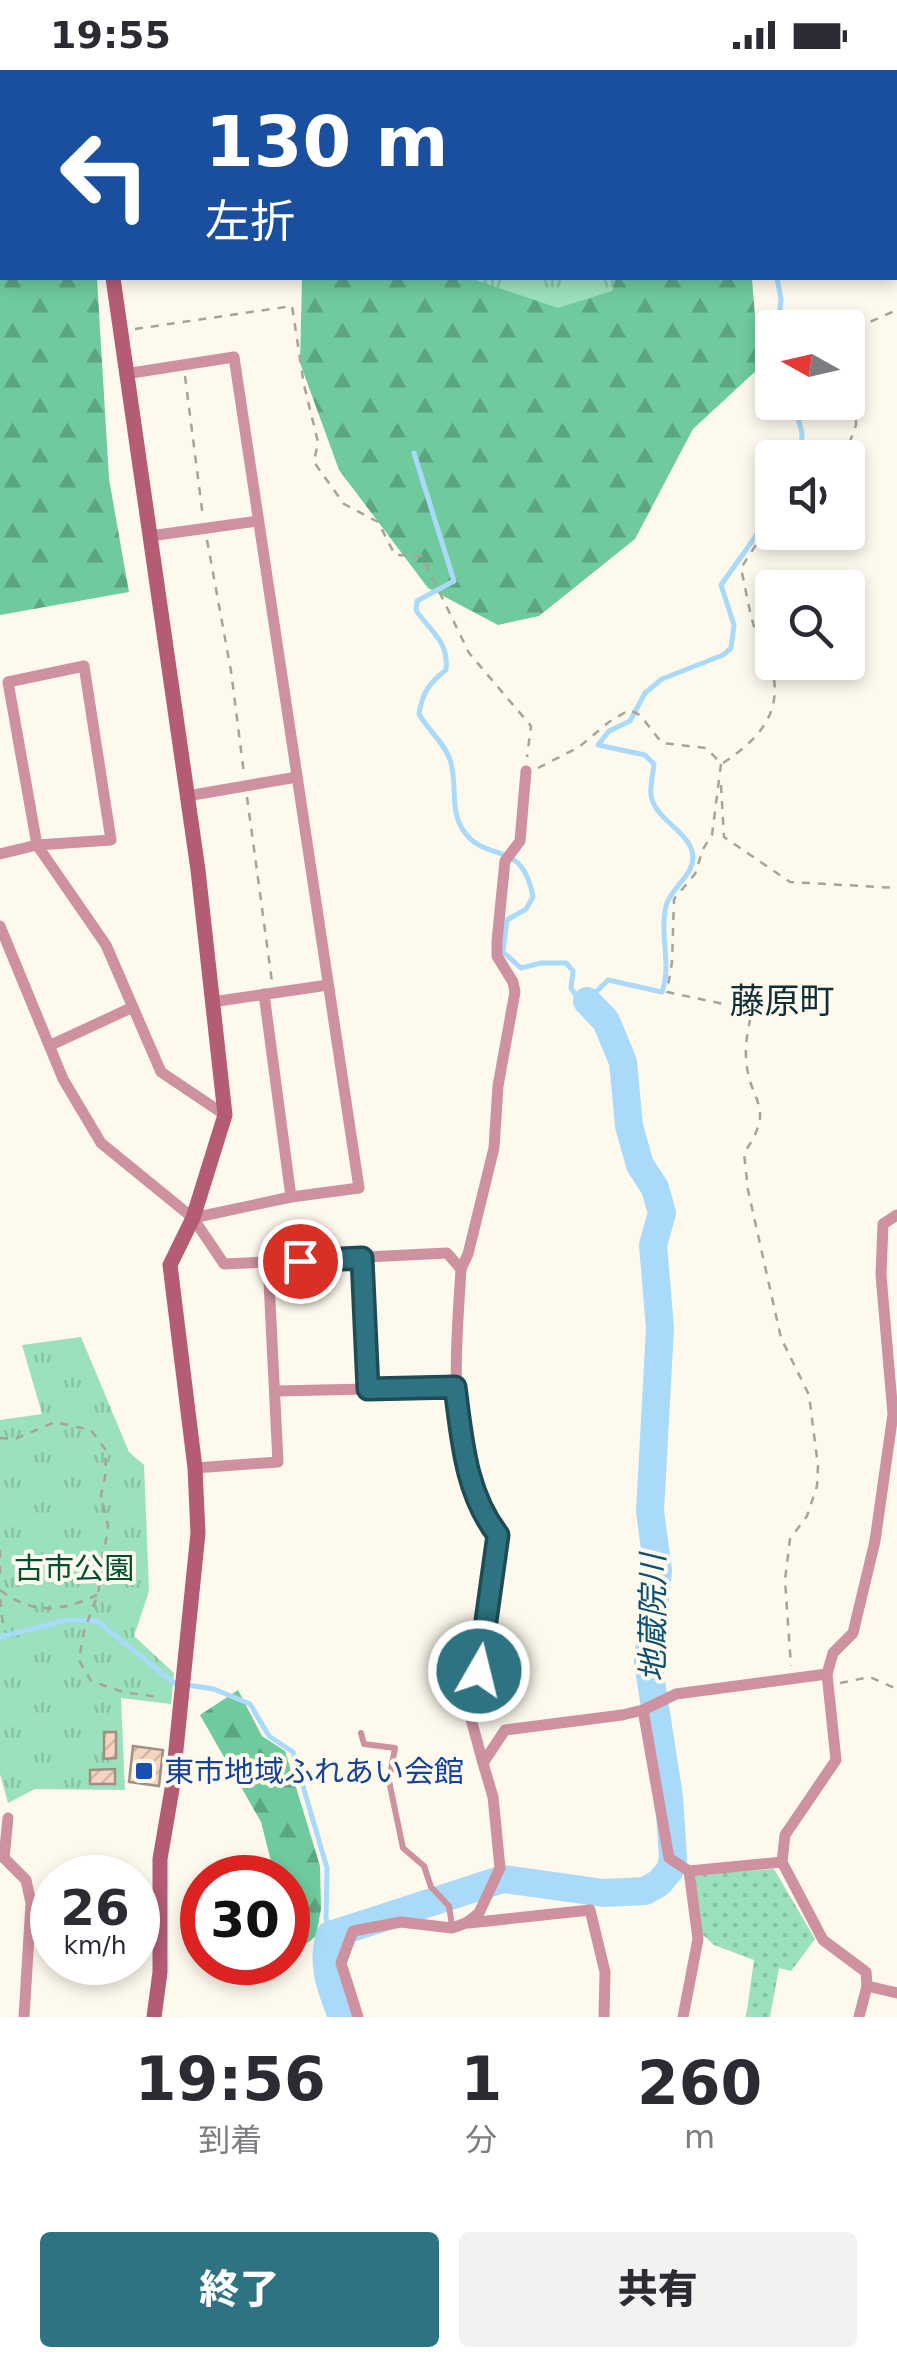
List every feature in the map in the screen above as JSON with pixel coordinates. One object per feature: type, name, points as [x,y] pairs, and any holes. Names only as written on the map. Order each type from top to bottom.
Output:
[{"type":"street","points":[[113,280],[187,796],[225,1115],[193,1218],[170,1264],[195,1468],[198,1533],[183,1695],[160,1859],[160,1972],[154,2017]]},
{"type":"street","points":[[125,374],[234,357],[358,1188],[291,1197],[193,1218]]},
{"type":"street","points":[[150,536],[258,520]]},
{"type":"street","points":[[0,854],[36,845],[111,840],[84,666],[8,682],[36,845],[106,945],[162,1072],[225,1115]]},
{"type":"street","points":[[466,1923],[480,1913],[500,1868],[493,1796],[472,1719],[498,1535],[482,1514],[466,1464],[455,1387],[461,1269],[494,1148],[498,1086],[515,992],[497,956],[497,941],[505,861],[520,841],[526,772]]},
{"type":"street","points":[[187,796],[297,777]]},
{"type":"street","points":[[0,926],[63,1080],[100,1143],[193,1218],[224,1264],[447,1253],[461,1269]]},
{"type":"street","points":[[212,1002],[328,985]]},
{"type":"street","points":[[269,994],[291,1197]]},
{"type":"street","points":[[51,1045],[133,1007]]},
{"type":"street","points":[[859,2017],[867,1986],[866,1972],[822,1940],[782,1862],[785,1836],[836,1760],[828,1680],[833,1653],[854,1633],[875,1541],[893,1414],[881,1274],[882,1224],[897,1215]]},
{"type":"street","points":[[362,1258],[368,1389]]},
{"type":"street","points":[[195,1468],[278,1462],[268,1262]]},
{"type":"street","points":[[277,1391],[455,1387]]},
{"type":"street","points":[[483,1763],[505,1730],[643,1710],[676,1694],[792,1677],[828,1680]]},
{"type":"street","points":[[643,1710],[668,1858],[689,1870],[782,1862]]},
{"type":"street","points":[[8,1818],[4,1858],[26,1880],[31,1903],[24,2017]]},
{"type":"street","points":[[684,2017],[698,1939],[689,1870]]},
{"type":"street","points":[[358,2017],[341,1964],[353,1931],[401,1922],[452,1928],[466,1923],[590,1910],[606,1972],[604,2017]]},
{"type":"street","points":[[867,1986],[897,1994]]},
{"type":"lane","points":[[361,1733],[364,1744],[395,1748],[389,1781],[404,1848],[424,1866],[431,1887],[448,1906],[452,1928]]},
{"type":"path","points":[[120,332],[292,306],[304,385],[318,442],[314,462],[344,504],[378,522],[395,555],[422,556],[469,653],[531,726],[526,772]]},
{"type":"path","points":[[851,440],[856,425],[855,374],[863,325],[897,310]]},
{"type":"path","points":[[183,365],[204,528],[231,671],[269,994]]},
{"type":"path","points":[[721,764],[748,746],[768,722],[776,700],[773,670],[754,626],[741,568],[755,546]]},
{"type":"path","points":[[526,772],[579,747],[629,710],[640,715],[662,743],[706,748],[721,764],[712,834],[702,849],[695,874],[674,900],[667,992],[752,1010],[746,1060],[762,1117],[759,1131],[744,1153],[748,1190],[782,1338],[809,1395],[818,1466],[817,1486],[807,1516],[790,1539],[785,1580],[792,1677]]},
{"type":"path","points":[[720,778],[724,837],[790,882],[897,888]]},
{"type":"path","points":[[0,1438],[15,1439],[54,1422],[91,1430],[105,1449],[101,1495],[108,1542],[79,1660],[91,1682],[158,1697]]},
{"type":"path","points":[[0,1550],[0,1580]]},
{"type":"path","points":[[0,1590],[32,1608],[53,1610],[98,1594]]},
{"type":"path","points":[[0,1599],[2,1624]]},
{"type":"path","points":[[828,1680],[870,1677],[897,1689]]},
{"type":"green space","points":[[0,280],[97,280],[109,479],[129,592],[0,615]]},
{"type":"green space","points":[[302,280],[476,280],[558,308],[612,291],[615,280],[752,280],[755,372],[693,429],[635,539],[539,616],[498,625],[428,588],[339,470],[300,363]]},
{"type":"green space","points":[[434,280],[671,280],[463,355]]},
{"type":"green space","name":"古市公園","points":[[81,1337],[129,1452],[144,1465],[149,1591],[134,1636],[174,1673],[171,1704],[121,1698],[125,1790],[35,1789],[8,1803],[0,1774],[0,1420],[42,1414],[22,1345]]},
{"type":"green space","points":[[238,1690],[262,1736],[285,1751],[320,1866],[321,1909],[316,1936],[310,1941],[310,1855],[269,1855],[261,1822],[200,1715]]},
{"type":"green space","points":[[774,1869],[815,1939],[791,1971],[779,1968],[770,2017],[746,2017],[754,1960],[714,1945],[702,1934],[695,1874]]},
{"type":"building","points":[[104,1732],[116,1732],[116,1758],[104,1759]]},
{"type":"building","points":[[133,1746],[163,1750],[159,1786],[129,1782]]},
{"type":"building","points":[[115,1769],[115,1784],[90,1784],[90,1770]]},
{"type":"waterway","points":[[777,280],[780,310]]},
{"type":"waterway","points":[[799,420],[802,440]]},
{"type":"waterway","points":[[414,453],[454,581],[417,601],[416,610],[442,644],[446,660],[446,670],[428,689],[419,714],[450,760],[456,813],[463,830],[482,847],[512,859],[528,878],[533,897],[526,909],[507,920],[503,952],[521,968],[566,963],[573,971],[571,988],[579,1000],[587,1001],[608,980],[662,992],[666,971],[666,906],[688,873],[692,851],[653,803],[654,764],[645,755],[598,745],[609,731],[630,721],[645,693],[662,679],[723,655],[731,648],[734,625],[721,585],[755,537]]},
{"type":"waterway","name":"地蔵院川","points":[[342,2017],[327,1967],[330,1935],[503,1879],[604,1893],[645,1891],[659,1883],[670,1870],[673,1858],[669,1797],[648,1662],[658,1571],[650,1511],[660,1328],[653,1245],[662,1213],[655,1188],[640,1165],[629,1126],[623,1062],[606,1021],[587,1001]]},
{"type":"waterway","points":[[0,1637],[67,1620],[97,1621],[174,1683],[214,1689],[250,1704],[269,1736],[293,1752],[327,1868],[326,1918],[330,1935]]},
{"type":"place","name":"東市地域ふれあい会館","points":[[144,1771]]},
{"type":"district","name":"藤原町","points":[[782,1001]]},
{"type":"route","points":[[300,1261],[362,1258],[368,1389],[455,1387],[466,1464],[482,1514],[498,1535],[479,1671]]}]
